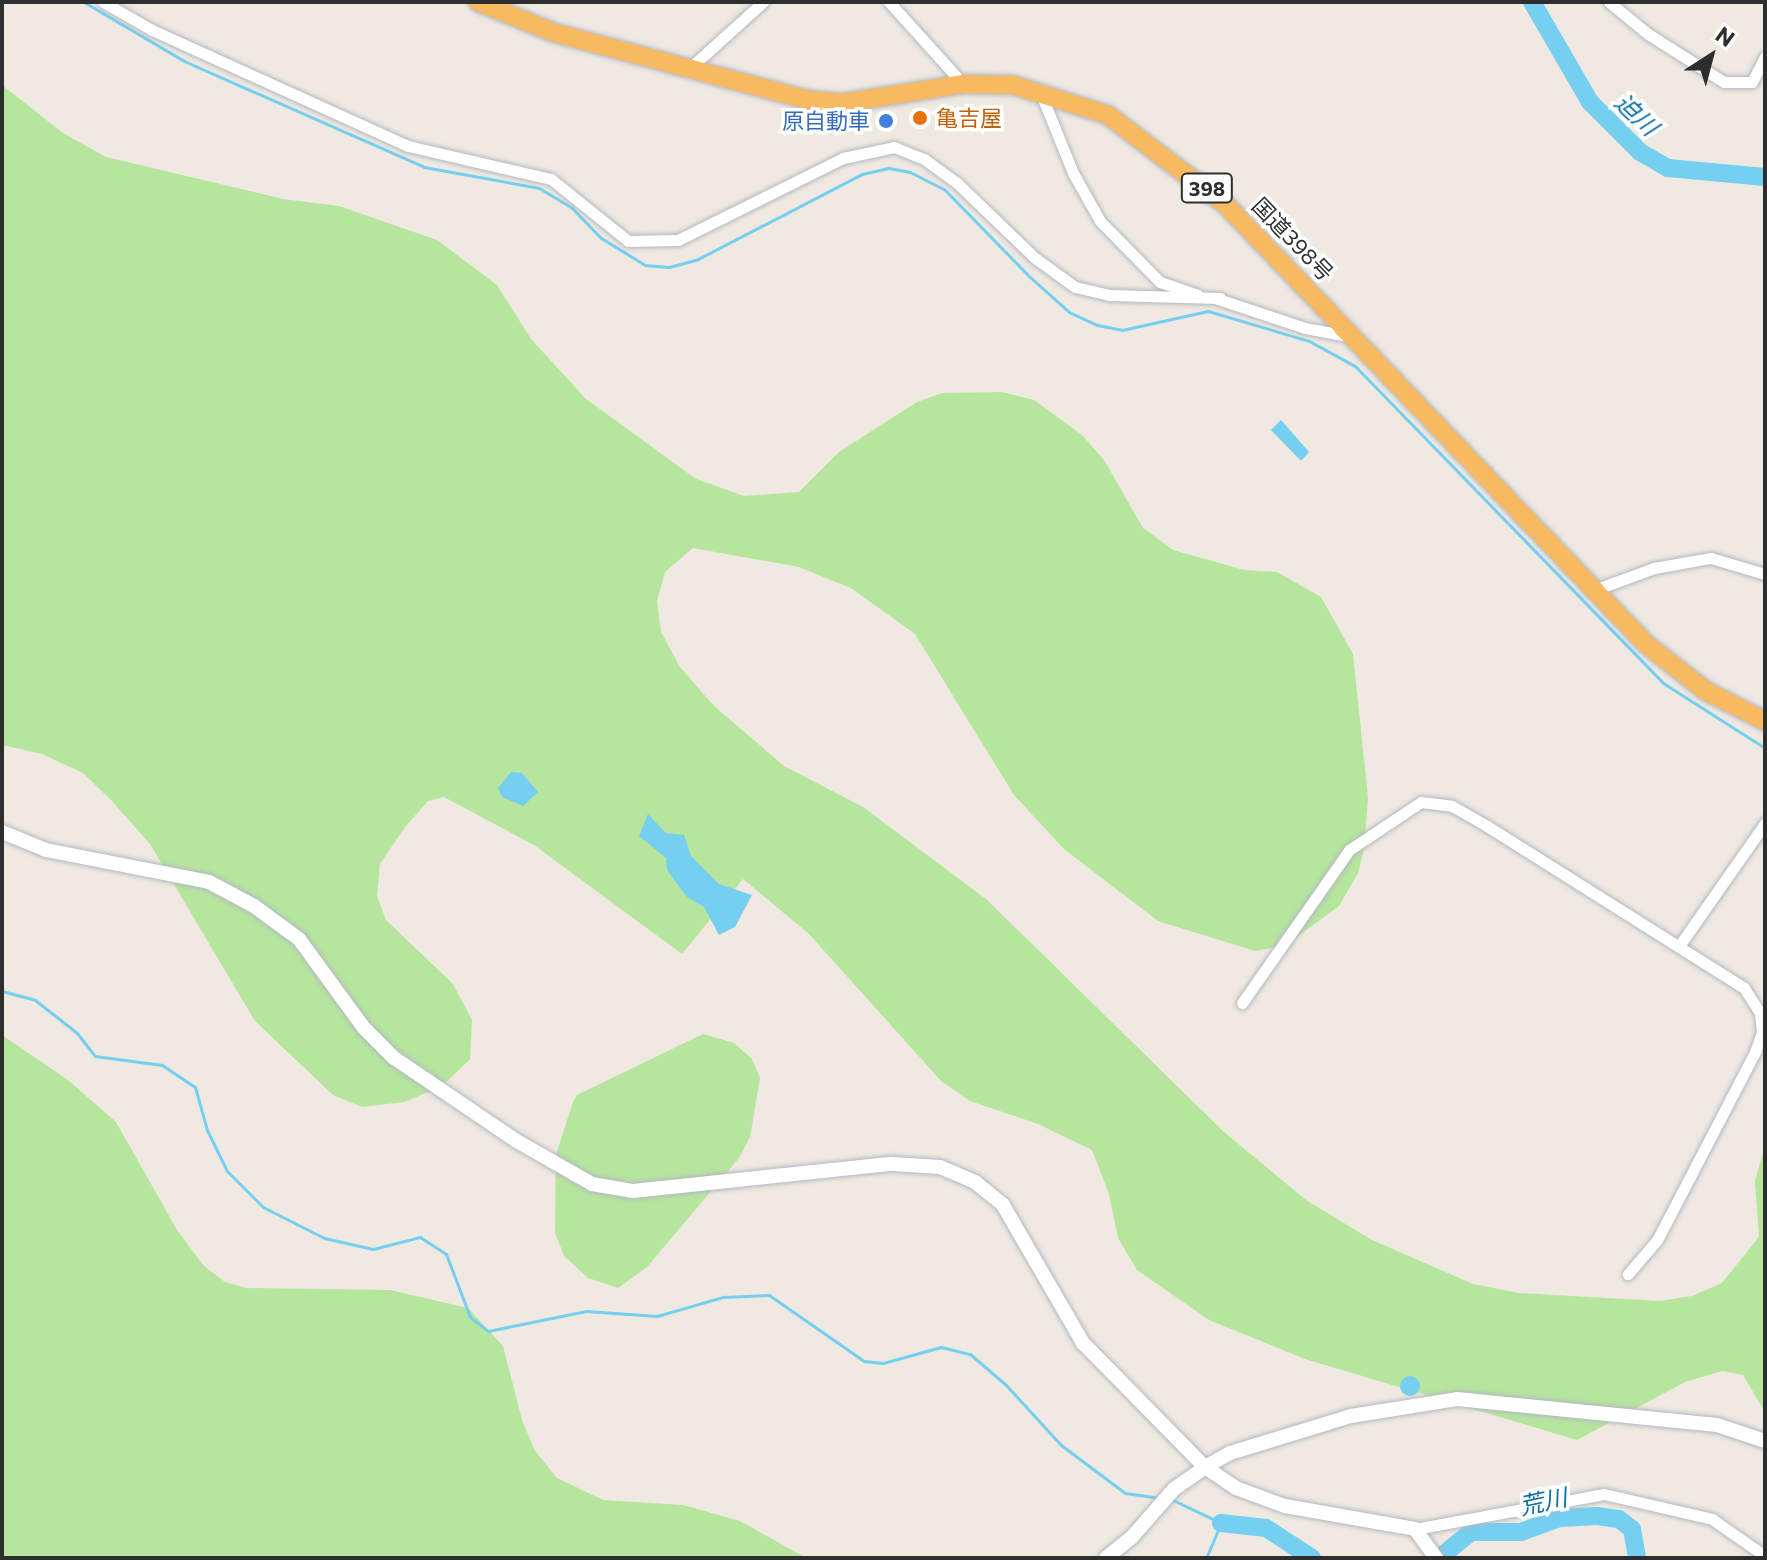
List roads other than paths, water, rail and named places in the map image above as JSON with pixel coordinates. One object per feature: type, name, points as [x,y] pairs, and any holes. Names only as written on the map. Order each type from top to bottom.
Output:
[{"type":"highway","name":"国道398号","points":[[478,2],[555,33],[809,100],[843,103],[963,84],[1041,92],[1108,115],[1176,162],[1225,204],[1675,671],[1765,721]]},
{"type":"street","points":[[103,2],[166,37],[408,146],[551,179],[628,241],[678,240],[843,158],[894,147],[924,159],[957,183],[1035,258],[1075,287],[1109,295],[1220,298]]},
{"type":"street","points":[[689,69],[763,2]]},
{"type":"street","points":[[889,2],[963,84]]},
{"type":"street","points":[[1609,2],[1648,34],[1724,82],[1752,82],[1765,57]]},
{"type":"street","points":[[1041,92],[1073,173],[1109,232],[1160,282],[1220,298],[1305,328],[1353,336]]},
{"type":"street","points":[[1594,590],[1654,568],[1711,558],[1765,574]]},
{"type":"street","points":[[1242,1003],[1349,850],[1421,802],[1452,806],[1487,826],[1744,988],[1760,1013],[1762,1032],[1714,1139],[1657,1240],[1628,1274]]},
{"type":"street","points":[[1679,946],[1765,823]]},
{"type":"street","points":[[2,832],[46,850],[209,882],[254,906],[299,939],[364,1028],[394,1058],[515,1140],[592,1184],[633,1191],[892,1164],[940,1167],[975,1182],[1003,1205],[1083,1343],[1205,1467],[1236,1488],[1285,1506],[1415,1529],[1604,1494],[1712,1519],[1765,1556]]},
{"type":"street","points":[[1106,1558],[1171,1493],[1205,1467],[1230,1453],[1351,1416],[1457,1399],[1703,1423],[1765,1441]]},
{"type":"street","points":[[1415,1529],[1436,1558]]},
{"type":"water","points":[[1281,420],[1309,452],[1301,461],[1271,430]]},
{"type":"water","points":[[511,772],[522,773],[538,792],[523,806],[502,797],[498,788]]},
{"type":"water","points":[[648,814],[666,833],[684,835],[691,856],[719,884],[752,895],[735,927],[719,935],[704,907],[687,897],[667,870],[666,858],[639,836]]},
{"type":"water","points":[[1410,1376],[1417,1379],[1420,1386],[1417,1393],[1410,1396],[1403,1393],[1400,1386],[1403,1379]]},
{"type":"waterway","points":[[84,2],[184,61],[424,167],[539,188],[572,208],[601,238],[645,265],[669,267],[698,259],[862,174],[889,168],[910,172],[944,189],[1031,278],[1069,312],[1097,325],[1122,330],[1208,311],[1309,341],[1355,366],[1663,683],[1765,748]]},
{"type":"waterway","name":"迫川","points":[[1532,2],[1590,102],[1640,152],[1668,168],[1765,177]]},
{"type":"waterway","points":[[2,991],[35,1000],[77,1033],[95,1056],[162,1065],[195,1087],[207,1130],[227,1171],[263,1207],[324,1238],[373,1249],[420,1237],[446,1254],[470,1317],[488,1331],[586,1311],[657,1316],[723,1297],[769,1295],[864,1361],[883,1363],[941,1347],[970,1354],[1006,1385],[1061,1445],[1125,1493],[1161,1498]]},
{"type":"waterway","points":[[1173,1500],[1221,1523],[1206,1558]]},
{"type":"waterway","name":"荒川","points":[[1439,1558],[1471,1532],[1521,1532],[1559,1518],[1597,1516],[1619,1519],[1632,1529],[1637,1558]]},
{"type":"waterway","name":"荒川","points":[[1221,1523],[1266,1528],[1312,1558]]},
{"type":"place","name":"亀吉屋","points":[[920,118]]},
{"type":"place","name":"原自動車","points":[[886,121]]}]
